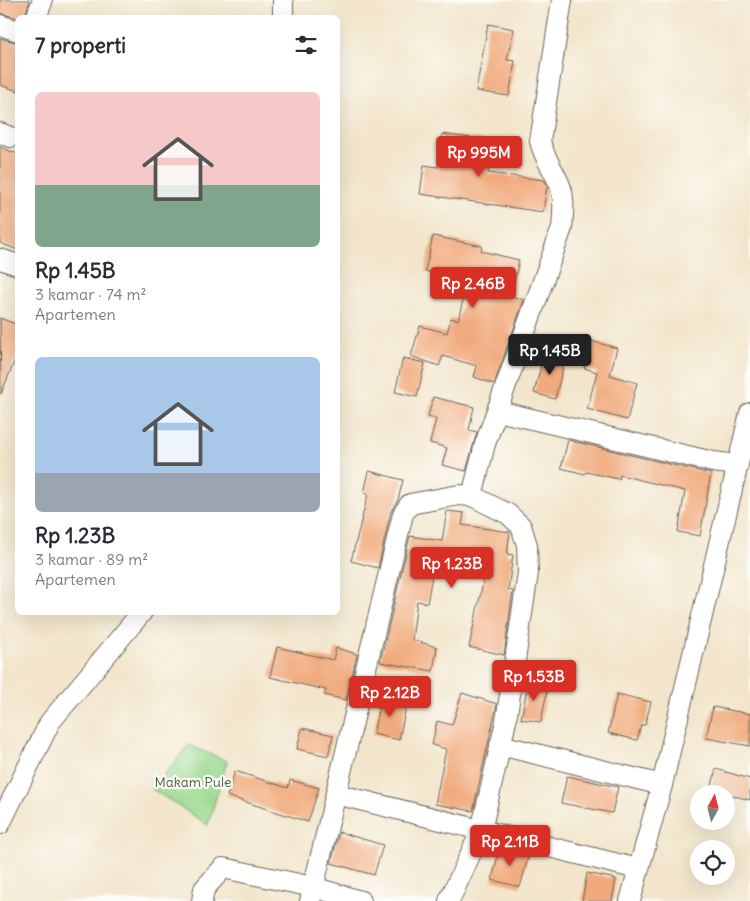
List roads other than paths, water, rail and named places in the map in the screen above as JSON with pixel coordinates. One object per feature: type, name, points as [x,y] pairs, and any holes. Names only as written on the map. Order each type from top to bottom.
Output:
[{"type":"street","points":[[283,0],[283,15]]},
{"type":"street","points":[[472,496],[484,444],[498,412],[562,228],[564,205],[561,189],[543,156],[540,141],[562,0]]},
{"type":"street","points":[[0,25],[15,30]]},
{"type":"street","points":[[0,259],[15,264]]},
{"type":"street","points":[[498,412],[713,462],[738,465]]},
{"type":"street","points":[[630,901],[662,785],[750,413]]},
{"type":"street","points":[[311,894],[403,514],[410,504],[442,498],[472,496],[508,514],[521,526],[527,545],[528,573],[506,721],[481,831],[449,901]]},
{"type":"street","points":[[0,824],[50,722],[139,615]]},
{"type":"street","points":[[500,745],[662,785]]},
{"type":"street","points":[[336,794],[638,868]]},
{"type":"street","points":[[202,901],[204,889],[223,868],[311,894],[360,901]]},
{"type":"park label","name":"Makam Pule","points":[[193,782]]}]
